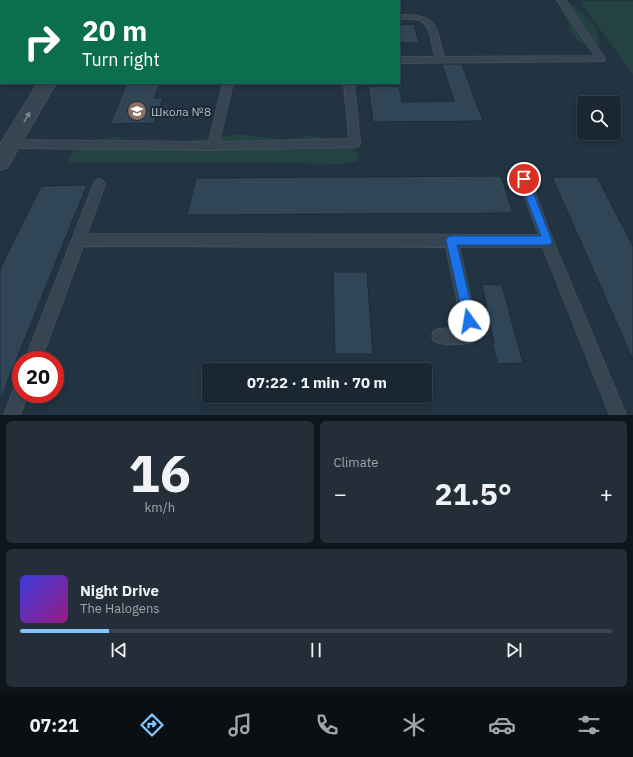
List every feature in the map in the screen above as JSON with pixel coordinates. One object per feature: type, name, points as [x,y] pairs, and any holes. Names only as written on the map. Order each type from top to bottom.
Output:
[{"type":"street","points":[[0,162],[47,84]]},
{"type":"lane","points":[[400,60],[601,59],[561,0]]},
{"type":"lane","points":[[400,17],[424,19],[429,23],[440,60]]},
{"type":"lane","points":[[213,146],[228,84]]},
{"type":"lane","points":[[11,144],[213,146],[355,143],[349,84]]},
{"type":"lane","points":[[524,179],[547,241],[618,415]]},
{"type":"lane","points":[[36,351],[100,184]]},
{"type":"lane","points":[[78,240],[547,241]]},
{"type":"lane","points":[[439,336],[472,335],[451,240]]},
{"type":"lane","points":[[12,415],[17,403]]},
{"type":"green space","points":[[557,0],[566,0],[583,13],[597,30],[599,44],[585,45],[569,31],[570,24]]},
{"type":"green space","points":[[580,1],[633,1],[633,75]]},
{"type":"green space","points":[[238,134],[288,140],[312,135],[320,138],[325,148],[353,148],[358,153],[358,161],[343,164],[67,162],[74,149],[98,139],[118,137],[146,147]]},
{"type":"building","points":[[414,24],[419,43],[400,43],[400,25]]},
{"type":"building","points":[[442,64],[462,64],[483,121],[373,122],[368,86],[399,86],[402,102],[454,101]]},
{"type":"building","name":"Школа №8","points":[[127,84],[160,84],[154,98],[163,98],[154,123],[110,124]]},
{"type":"building","points":[[501,176],[513,213],[187,215],[196,178]]},
{"type":"building","points":[[552,177],[597,177],[633,246],[633,360]]},
{"type":"building","points":[[87,185],[20,351],[12,351],[12,371],[0,398],[0,269],[41,186]]},
{"type":"building","points":[[333,272],[367,272],[373,354],[335,354]]},
{"type":"building","points":[[482,284],[502,285],[523,363],[498,364],[492,344],[494,344]]},
{"type":"place","name":"Школа №8","points":[[137,111]]},
{"type":"route","points":[[469,321],[451,240],[547,241],[524,179]]}]
